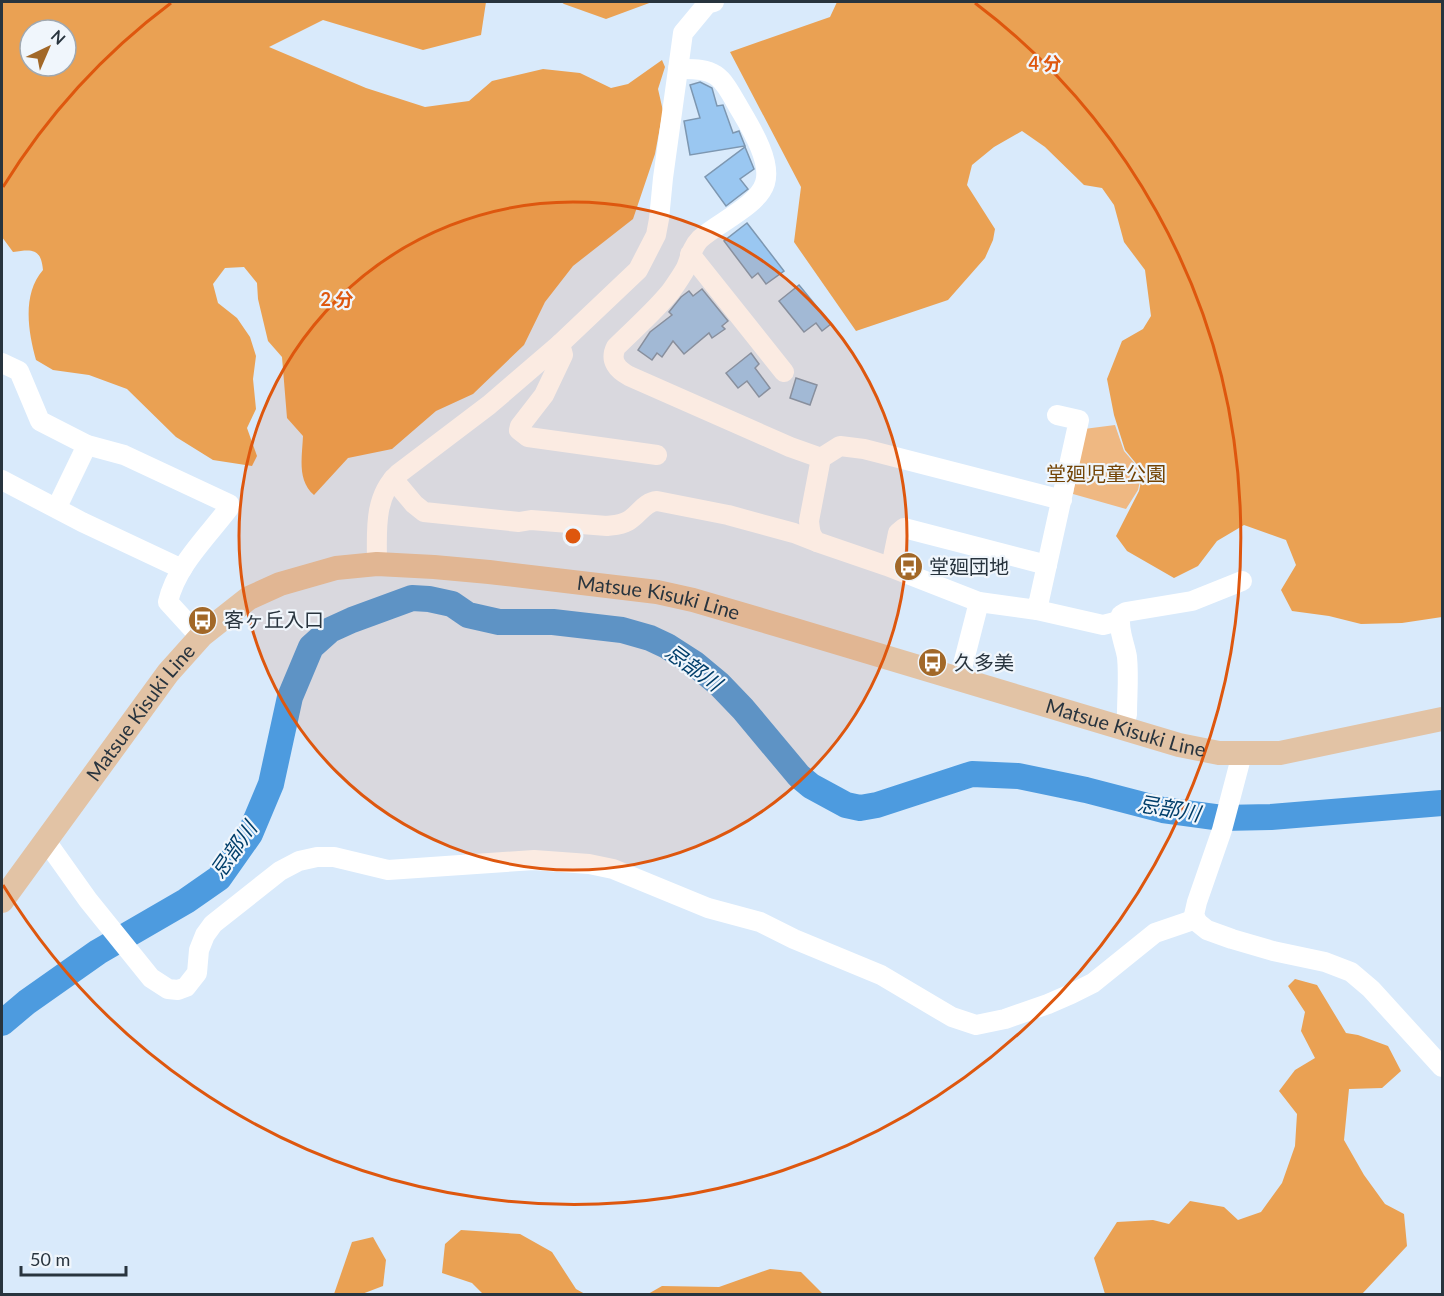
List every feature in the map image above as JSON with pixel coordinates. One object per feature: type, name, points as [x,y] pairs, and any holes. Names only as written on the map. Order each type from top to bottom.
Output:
[{"type":"main road","name":"Matsue Kisuki Line","points":[[4,893],[46,841],[168,673],[200,638],[224,616],[249,598],[280,584],[336,568],[377,564],[489,572],[657,592],[716,607],[1179,745],[1219,753],[1280,753],[1307,749],[1443,719]]},
{"type":"street","points":[[377,564],[377,516],[384,491],[393,479],[489,405],[560,344],[638,270],[656,235],[684,33],[707,4],[714,2]]},
{"type":"street","points":[[678,69],[708,70],[729,89],[757,141],[766,173],[765,183],[761,192],[751,201],[701,238],[671,291],[616,347],[613,358],[620,371],[629,376],[790,447],[821,458]]},
{"type":"street","points":[[690,254],[784,372]]},
{"type":"street","points":[[560,344],[563,355],[544,395],[520,426],[519,430],[522,434],[528,438],[657,455]]},
{"type":"street","points":[[2,363],[19,371],[40,421],[87,445],[124,455],[229,504],[230,508],[172,585],[168,602],[200,638]]},
{"type":"street","points":[[1037,610],[1079,420],[1057,415]]},
{"type":"street","points":[[57,507],[87,445]]},
{"type":"street","points":[[817,542],[812,537],[809,521],[821,458],[840,446],[853,447],[1062,500]]},
{"type":"street","points":[[393,479],[414,504],[424,512],[519,522],[531,520],[619,525],[630,521],[650,502],[657,501],[747,520],[794,533],[891,567],[979,602],[1037,610],[1103,625],[1119,621]]},
{"type":"street","points":[[2,480],[82,522],[182,569]]},
{"type":"street","points":[[891,567],[898,533],[904,528],[1047,565]]},
{"type":"street","points":[[1127,715],[1127,658],[1119,621],[1121,615],[1126,612],[1192,601],[1242,581]]},
{"type":"street","points":[[959,680],[979,602]]},
{"type":"street","points":[[1242,754],[1222,830],[1197,902],[1194,915],[1196,919],[1207,930],[1232,939],[1273,951],[1325,962],[1351,972],[1371,989],[1443,1067]]},
{"type":"street","points":[[46,841],[88,900],[151,978],[163,987],[178,990],[186,987],[196,973],[199,950],[205,935],[213,924],[280,872],[299,861],[317,857],[334,857],[388,870],[534,860],[589,864],[613,869],[708,908],[760,922],[794,939],[880,975],[952,1017],[976,1025],[1005,1019],[1071,994],[1093,983],[1155,933],[1196,919]]},
{"type":"green space","name":"堂廻児童公園","points":[[1115,425],[1124,451],[1142,472],[1138,490],[1126,509],[1073,494],[1084,429]]},
{"type":"shaded area","points":[[2,2],[486,2],[481,35],[423,50],[323,20],[269,47],[366,88],[425,107],[469,101],[492,81],[543,69],[580,73],[611,88],[628,84],[662,60],[665,67],[658,89],[663,111],[655,154],[633,219],[573,266],[545,302],[524,345],[473,394],[436,411],[392,449],[348,458],[314,495],[303,476],[303,436],[287,418],[282,357],[268,341],[258,299],[257,283],[244,267],[225,268],[213,284],[218,303],[237,318],[250,337],[256,356],[253,379],[256,409],[247,428],[257,456],[252,466],[213,460],[176,437],[127,389],[89,375],[53,370],[36,360],[29,325],[29,301],[36,280],[43,270],[42,263],[38,254],[34,252],[25,250],[13,252],[2,237]]},
{"type":"shaded area","points":[[561,2],[652,2],[606,19]]},
{"type":"shaded area","points":[[837,2],[1442,2],[1442,617],[1402,623],[1361,624],[1329,616],[1292,611],[1281,590],[1296,565],[1286,540],[1244,525],[1217,541],[1198,566],[1174,578],[1127,551],[1116,536],[1139,491],[1143,472],[1125,450],[1114,415],[1107,379],[1122,341],[1143,329],[1151,316],[1145,270],[1124,242],[1114,205],[1102,188],[1084,185],[1045,147],[1022,131],[994,147],[972,165],[967,185],[995,229],[985,258],[948,300],[856,331],[794,242],[801,187],[730,52],[830,17]]},
{"type":"shaded area","points":[[1295,979],[1317,985],[1346,1033],[1388,1046],[1401,1071],[1382,1088],[1349,1089],[1344,1140],[1364,1175],[1385,1204],[1404,1214],[1407,1246],[1362,1294],[1105,1294],[1094,1258],[1117,1222],[1153,1220],[1169,1224],[1190,1201],[1224,1207],[1238,1220],[1261,1212],[1282,1183],[1295,1146],[1297,1114],[1279,1091],[1295,1070],[1315,1058],[1301,1031],[1305,1012],[1288,986]]},
{"type":"shaded area","points":[[461,1230],[520,1234],[552,1252],[576,1289],[585,1294],[483,1294],[472,1283],[442,1273],[445,1244]]},
{"type":"shaded area","points":[[373,1237],[386,1260],[383,1286],[362,1294],[334,1294],[352,1242]]},
{"type":"shaded area","points":[[770,1269],[801,1272],[823,1294],[648,1294],[662,1286],[719,1287]]},
{"type":"building","points":[[700,82],[712,88],[717,106],[723,105],[733,133],[739,131],[745,146],[690,155],[684,121],[700,118],[690,85]]},
{"type":"building","points":[[745,147],[754,169],[740,179],[748,189],[726,206],[705,177]]},
{"type":"building","points":[[747,223],[784,271],[766,284],[758,273],[752,278],[724,241]]},
{"type":"building","points":[[799,285],[831,324],[822,331],[816,323],[804,332],[779,301]]},
{"type":"building","points":[[702,289],[728,321],[722,326],[725,329],[712,338],[709,333],[684,354],[673,341],[662,357],[657,353],[652,360],[638,350],[650,332],[672,315],[669,312],[681,297],[689,291],[693,296]]},
{"type":"building","points":[[751,353],[759,364],[755,368],[770,388],[759,397],[747,381],[738,388],[726,373]]},
{"type":"building","points":[[796,378],[817,385],[810,405],[790,398]]},
{"type":"waterway","name":"忌部川","points":[[2,1023],[27,1002],[98,952],[186,901],[219,878],[250,834],[271,784],[290,697],[311,647],[330,630],[412,598],[452,604],[468,615],[499,622],[553,622],[622,630],[650,638],[695,664],[719,684],[799,776],[811,786],[846,805],[860,808],[877,805],[972,774],[1018,776],[1086,790],[1163,810],[1222,818],[1271,817],[1442,803]]},
{"type":"place","name":"堂廻団地","points":[[908,567]]},
{"type":"place","name":"客ヶ丘入口","points":[[203,620]]},
{"type":"place","name":"久多美","points":[[933,663]]}]
